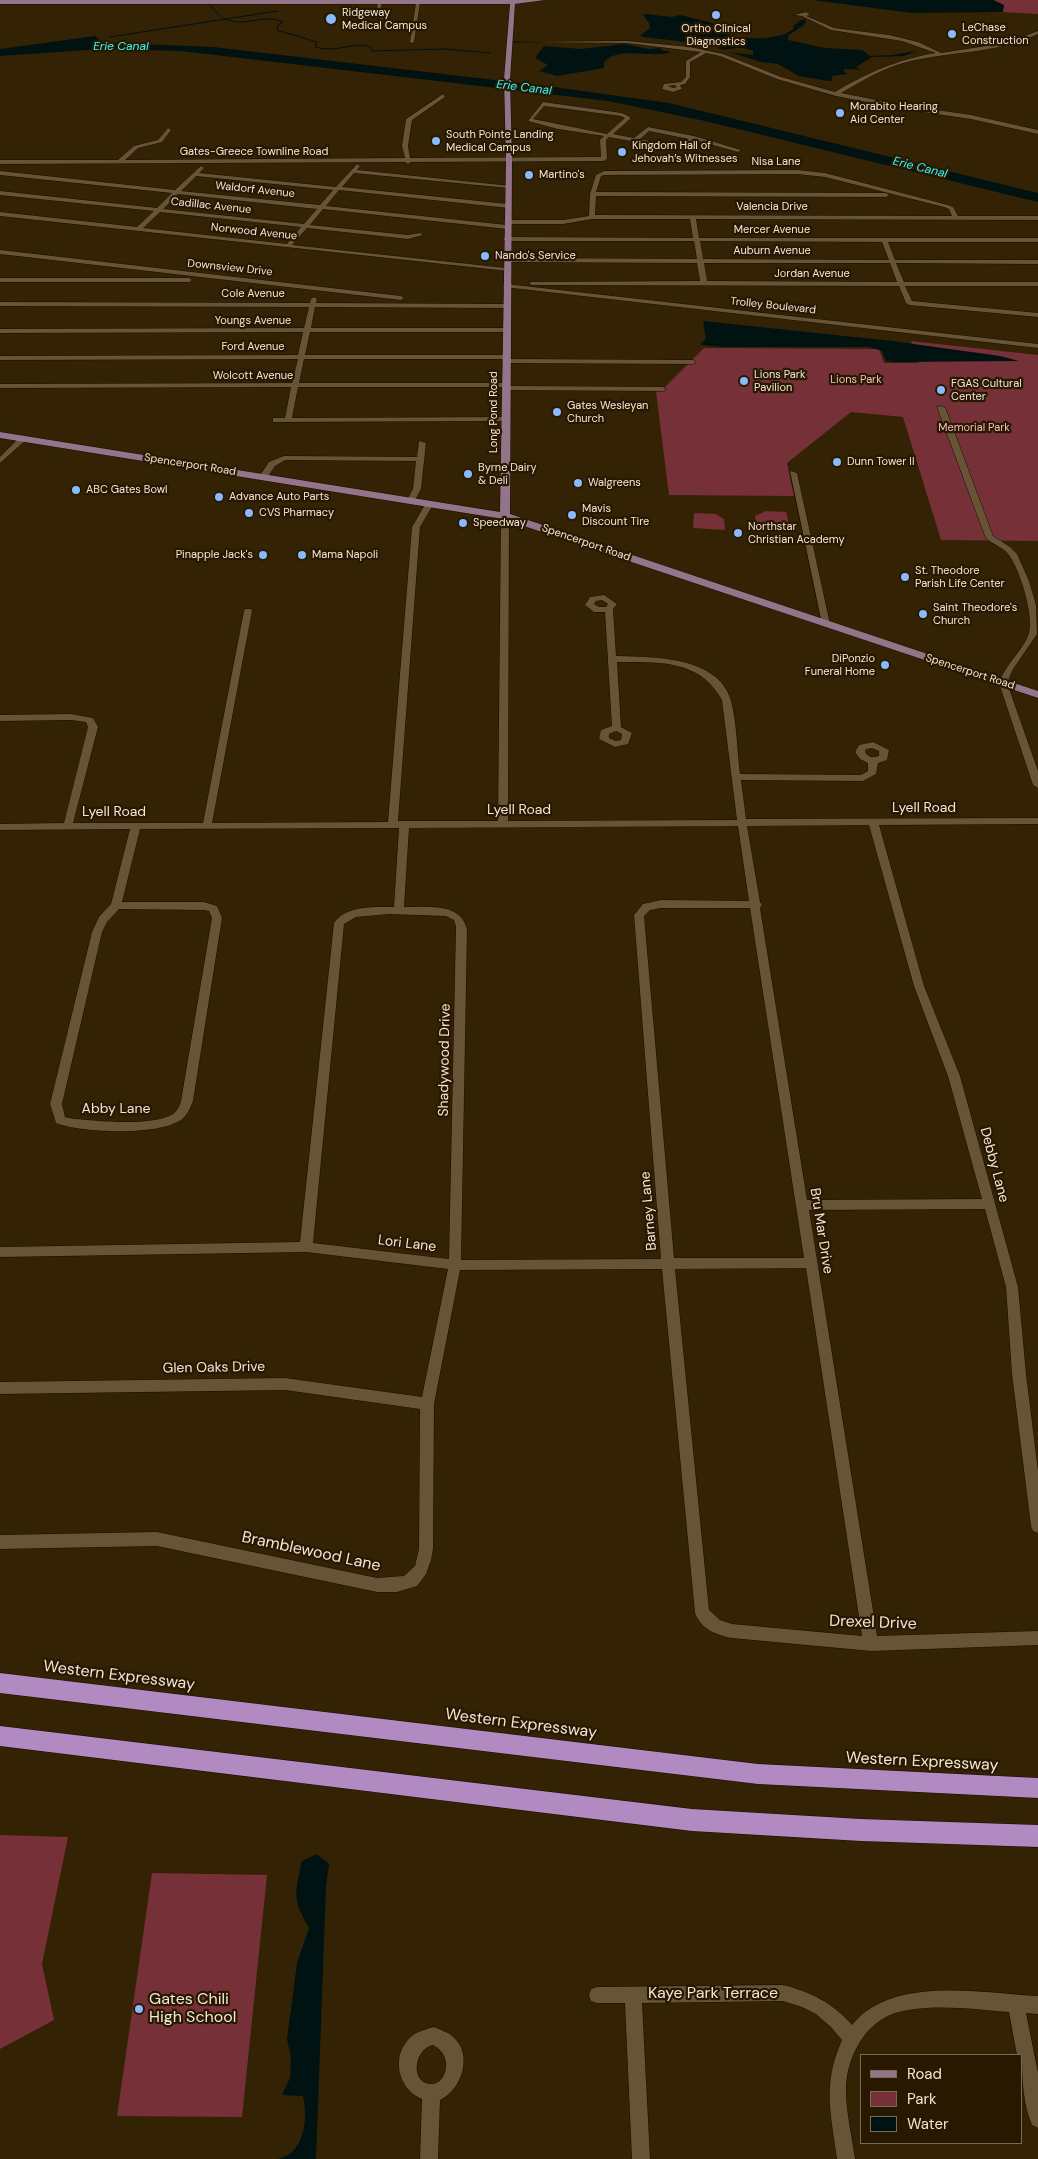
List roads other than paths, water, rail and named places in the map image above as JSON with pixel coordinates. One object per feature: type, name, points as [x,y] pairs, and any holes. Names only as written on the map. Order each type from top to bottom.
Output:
[{"type":"highway","name":"Western Expressway","points":[[0,1683],[758,1774],[1038,1788]]},
{"type":"highway","points":[[0,1736],[692,1820],[861,1830],[1038,1836]]},
{"type":"main road","points":[[0,2],[418,3],[542,0]]},
{"type":"main road","name":"Long Pond Road","points":[[505,516],[506,239],[509,160],[506,92],[513,1]]},
{"type":"main road","name":"Spencerport Road","points":[[0,435],[505,516],[1038,695]]},
{"type":"street","points":[[379,28],[382,16],[378,12],[380,2]]},
{"type":"street","points":[[412,42],[418,3]]},
{"type":"street","points":[[804,17],[835,29],[906,38],[927,45],[943,55]]},
{"type":"street","points":[[836,94],[892,64],[992,48],[1032,36],[1038,32]]},
{"type":"street","points":[[1025,34],[1038,37]]},
{"type":"street","points":[[511,41],[627,42],[707,51],[804,85],[836,94],[962,116],[1038,134]]},
{"type":"street","points":[[677,85],[688,79],[688,60],[707,51]]},
{"type":"street","points":[[400,162],[405,146],[409,119],[443,96]]},
{"type":"street","points":[[608,135],[628,117],[601,112],[569,110],[544,104],[529,119],[557,123],[582,130],[674,148],[694,138]]},
{"type":"street","points":[[595,118],[601,112]]},
{"type":"street","points":[[582,130],[588,124]]},
{"type":"street","points":[[635,140],[648,129],[694,138],[738,150]]},
{"type":"street","points":[[119,162],[136,147],[160,141],[168,130]]},
{"type":"street","name":"Gates-Greece Townline Road","points":[[2,162],[408,162],[604,159],[603,140],[608,135]]},
{"type":"street","points":[[405,146],[408,162]]},
{"type":"street","points":[[0,171],[2,162]]},
{"type":"street","points":[[138,230],[207,162]]},
{"type":"street","points":[[288,246],[361,162]]},
{"type":"street","name":"Waldorf Avenue","points":[[0,171],[322,207],[507,224]]},
{"type":"street","points":[[353,171],[508,186]]},
{"type":"street","name":"Nisa Lane","points":[[592,217],[593,194],[599,176],[604,173],[797,172],[825,175],[951,208],[956,218]]},
{"type":"street","points":[[196,174],[508,206]]},
{"type":"street","name":"Cadillac Avenue","points":[[0,193],[408,237],[420,236]]},
{"type":"street","points":[[593,194],[904,195]]},
{"type":"street","name":"Norwood Avenue","points":[[0,214],[506,270]]},
{"type":"street","name":"Valencia Drive","points":[[507,224],[563,222],[592,217],[1038,218]]},
{"type":"street","points":[[693,217],[704,284]]},
{"type":"street","name":"Mercer Avenue","points":[[506,239],[1038,240]]},
{"type":"street","points":[[884,240],[906,302],[913,305],[1038,315]]},
{"type":"street","name":"Downsview Drive","points":[[0,252],[458,305]]},
{"type":"street","name":"Auburn Avenue","points":[[506,260],[1038,262]]},
{"type":"street","points":[[133,280],[138,268]]},
{"type":"street","points":[[0,280],[248,280]]},
{"type":"street","name":"Jordan Avenue","points":[[518,282],[1038,284]]},
{"type":"street","points":[[582,294],[587,283]]},
{"type":"street","name":"Trolley Boulevard","points":[[506,286],[1038,346]]},
{"type":"street","points":[[288,419],[317,288]]},
{"type":"street","name":"Cole Avenue","points":[[0,304],[506,306]]},
{"type":"street","name":"Youngs Avenue","points":[[0,331],[506,330]]},
{"type":"street","name":"Ford Avenue","points":[[0,358],[301,357],[693,362]]},
{"type":"street","name":"Wolcott Avenue","points":[[0,386],[505,386],[663,389]]},
{"type":"street","points":[[942,407],[989,536],[994,543],[1005,547],[1014,554],[1036,613],[1036,625],[1028,642],[1010,665],[1003,683],[1038,785]]},
{"type":"street","points":[[276,420],[505,419]]},
{"type":"street","points":[[0,461],[23,439]]},
{"type":"street","points":[[411,500],[417,489],[422,442]]},
{"type":"street","points":[[263,477],[272,464],[284,458],[420,459]]},
{"type":"street","points":[[793,473],[826,624]]},
{"type":"street","points":[[393,825],[416,527],[430,503]]},
{"type":"street","name":"Long Pond Road","points":[[503,824],[505,516]]},
{"type":"street","points":[[609,610],[614,659],[617,728]]},
{"type":"street","points":[[208,826],[248,611]]},
{"type":"street","points":[[1028,642],[1038,646]]},
{"type":"street","name":"Bru Mar Drive","points":[[614,659],[669,661],[691,668],[711,679],[719,686],[726,700],[742,823],[757,905],[871,1644]]},
{"type":"street","points":[[0,718],[71,717],[90,720],[93,727],[68,826]]},
{"type":"street","points":[[736,777],[864,778],[873,772],[873,761]]},
{"type":"street","name":"Lyell Road","points":[[0,827],[1038,821]]},
{"type":"street","name":"Debby Lane","points":[[873,822],[900,926],[919,986],[954,1076],[1012,1287],[1038,1526]]},
{"type":"street","points":[[399,912],[404,825]]},
{"type":"street","name":"Abby Lane","points":[[116,905],[204,906],[213,909],[217,918],[187,1100],[184,1110],[177,1116],[156,1124],[68,1123],[60,1120],[56,1104],[97,932],[103,920],[116,905],[136,826]]},
{"type":"street","name":"Barney Lane","points":[[709,1622],[702,1613],[699,1601],[668,1264],[639,915],[647,907],[661,904],[757,905]]},
{"type":"street","name":"Shadywood Drive","points":[[306,1246],[337,931],[343,918],[352,914],[446,912],[452,914],[461,922],[455,1265]]},
{"type":"street","points":[[802,1205],[989,1204]]},
{"type":"street","name":"Lori Lane","points":[[0,1252],[306,1246],[455,1265],[811,1263]]},
{"type":"street","name":"Bramblewood Lane","points":[[0,1542],[157,1539],[378,1585],[405,1584],[415,1579],[422,1571],[425,1560],[427,1404],[455,1265]]},
{"type":"street","name":"Glen Oaks Drive","points":[[0,1388],[285,1384],[427,1404]]},
{"type":"street","name":"Drexel Drive","points":[[709,1622],[719,1629],[732,1631],[871,1644],[1038,1638]]},
{"type":"street","name":"Kaye Park Terrace","points":[[642,2159],[633,1994],[783,1993],[803,1997],[838,2019],[852,2038]]},
{"type":"street","points":[[597,1995],[633,1994]]},
{"type":"street","points":[[846,2159],[838,2081],[843,2056],[852,2038],[869,2019],[890,2006],[918,2000],[1038,2005]]},
{"type":"street","points":[[1016,2004],[1038,2119]]},
{"type":"street","points":[[429,2159],[431,2093]]},
{"type":"water","points":[[812,0],[993,0],[1004,5],[1003,12],[912,13]]},
{"type":"water","points":[[643,15],[672,17],[680,15],[709,22],[729,30],[730,36],[746,38],[780,36],[794,29],[793,26],[801,20],[806,19],[805,24],[789,35],[788,40],[825,48],[862,50],[870,56],[916,51],[904,56],[872,57],[856,67],[861,70],[845,69],[843,71],[848,74],[832,76],[832,81],[828,81],[799,76],[778,64],[761,62],[729,52],[753,55],[753,51],[748,49],[721,49],[712,45],[640,36],[650,28]]},
{"type":"water","name":"Erie Canal","points":[[95,36],[99,39],[91,42],[213,47],[546,86],[669,103],[1038,193],[1038,202],[705,121],[608,101],[181,51],[102,49],[0,56],[0,49]]},
{"type":"water","points":[[624,44],[649,49],[660,48],[661,50],[671,52],[663,54],[618,54],[604,62],[604,68],[557,76],[539,71],[548,65],[535,58],[544,46],[581,49]]},
{"type":"water","points":[[703,321],[892,341],[1000,356],[1019,361],[895,362],[886,361],[882,351],[869,347],[723,347],[702,345],[700,344],[706,339]]},
{"type":"water","points":[[317,1854],[329,1864],[326,1887],[316,2159],[278,2159],[287,2156],[294,2150],[299,2142],[304,2124],[303,2096],[282,2095],[290,2078],[291,2057],[287,2039],[297,1963],[309,1928],[297,1902],[298,1880],[302,1861]]},
{"type":"waterway","points":[[209,4],[219,15]]},
{"type":"waterway","points":[[226,19],[277,11]]},
{"type":"waterway","points":[[220,16],[226,19]]},
{"type":"waterway","name":"Erie Canal","points":[[110,37],[226,19]]},
{"type":"waterway","points":[[226,19],[236,22],[275,19],[283,22],[278,25],[277,30],[317,42],[315,47],[323,49],[365,45],[371,47],[372,51],[446,49],[490,53]]},
{"type":"waterway","points":[[785,36],[796,27]]},
{"type":"place","name":"Ortho Clinical Diagnostics","points":[[716,15]]},
{"type":"place","name":"Ridgeway Medical Campus","points":[[331,19]]},
{"type":"place","name":"LeChase Construction","points":[[952,34]]},
{"type":"place","name":"Morabito Hearing Aid Center","points":[[840,113]]},
{"type":"place","name":"South Pointe Landing Medical Campus","points":[[436,141]]},
{"type":"place","name":"Kingdom Hall of Jehovah’s Witnesses","points":[[622,152]]},
{"type":"place","name":"Martino's","points":[[529,175]]},
{"type":"place","name":"Nando's Service","points":[[485,256]]},
{"type":"place","name":"Lions Park Pavilion","points":[[744,381]]},
{"type":"place","name":"FGAS Cultural Center","points":[[941,390]]},
{"type":"place","name":"Gates Wesleyan Church","points":[[557,412]]},
{"type":"place","name":"Dunn Tower II","points":[[837,462]]},
{"type":"place","name":"Byrne Dairy & Deli","points":[[468,474]]},
{"type":"place","name":"Walgreens","points":[[578,483]]},
{"type":"place","name":"ABC Gates Bowl","points":[[76,490]]},
{"type":"place","name":"Advance Auto Parts","points":[[219,497]]},
{"type":"place","name":"CVS Pharmacy","points":[[249,513]]},
{"type":"place","name":"Mavis Discount Tire","points":[[572,515]]},
{"type":"place","name":"Speedway","points":[[463,523]]},
{"type":"place","name":"Northstar Christian Academy","points":[[738,533]]},
{"type":"place","name":"Pinapple Jack's","points":[[263,555]]},
{"type":"place","name":"Mama Napoli","points":[[302,555]]},
{"type":"place","name":"St. Theodore Parish Life Center","points":[[905,577]]},
{"type":"place","name":"Saint Theodore's Church","points":[[923,614]]},
{"type":"place","name":"DiPonzio Funeral Home","points":[[885,665]]},
{"type":"place","name":"Gates Chili High School","points":[[139,2009]]},
{"type":"park label","name":"Lions Park","points":[[856,380]]},
{"type":"park label","name":"Memorial Park","points":[[974,428]]}]
